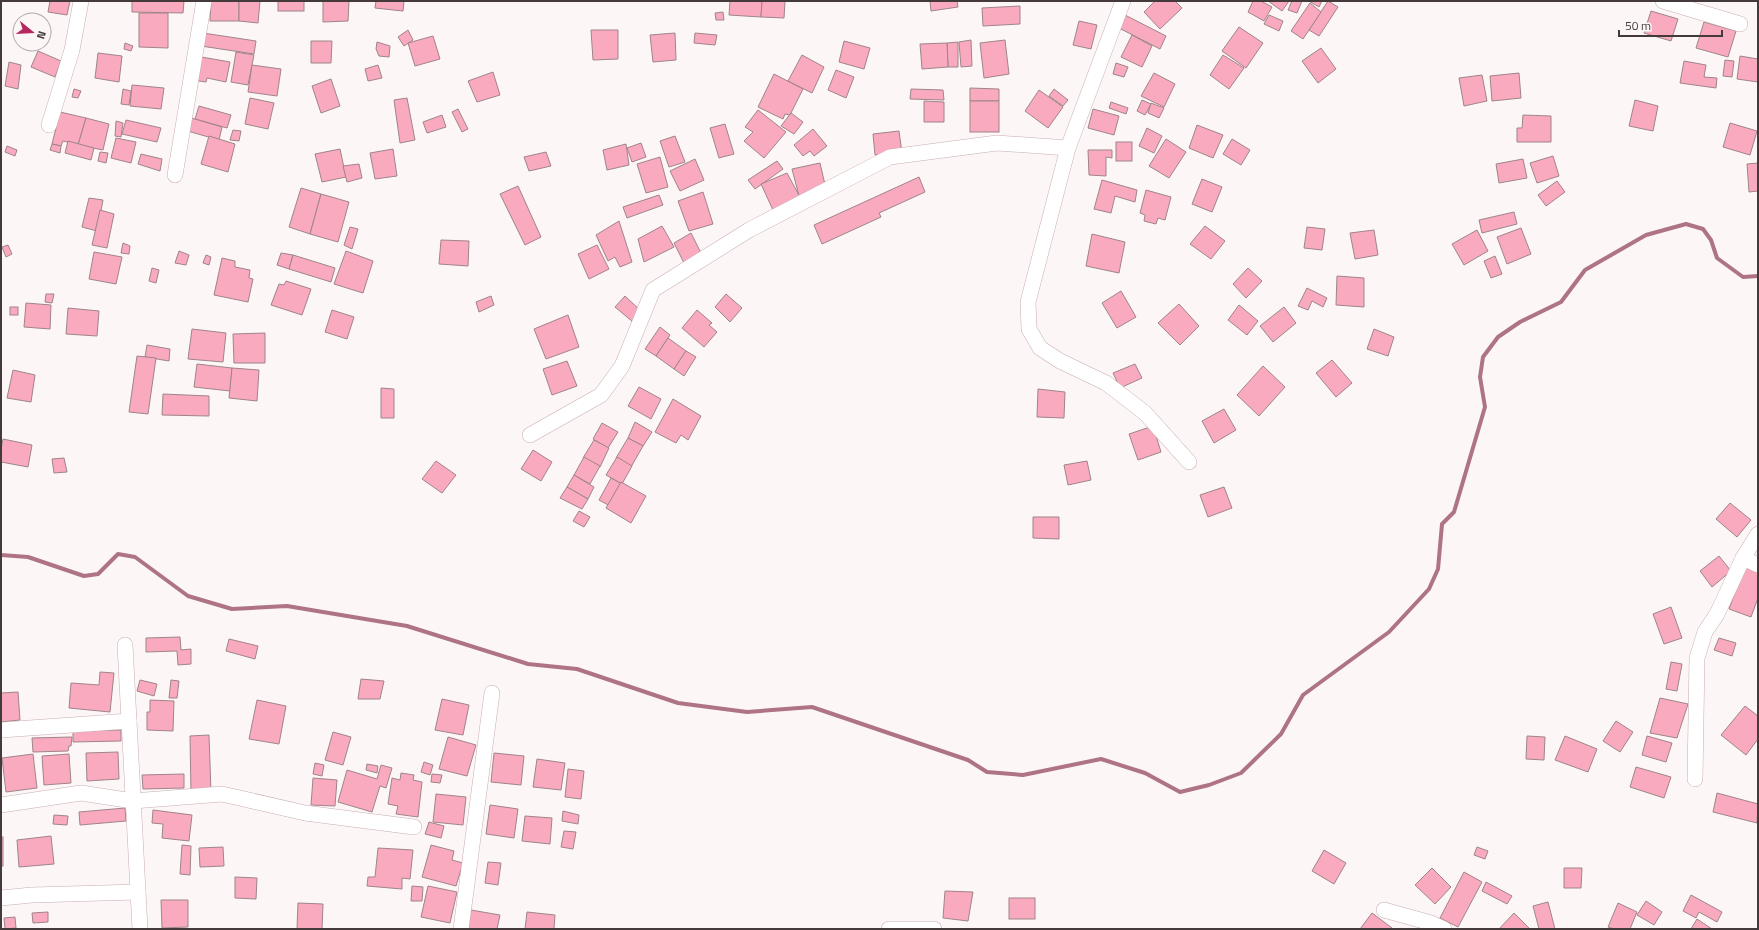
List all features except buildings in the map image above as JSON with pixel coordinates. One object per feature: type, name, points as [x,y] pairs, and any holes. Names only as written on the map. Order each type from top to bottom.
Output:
[{"type":"street","points":[[49,125],[72,50],[80,1]]},
{"type":"street","points":[[175,175],[204,1]]},
{"type":"street","points":[[1123,1],[1068,148],[1028,302],[1029,329],[1040,348],[1060,361],[1106,383],[1146,413],[1189,462]]},
{"type":"street","points":[[1663,1],[1740,24]]},
{"type":"street","points":[[530,435],[601,395],[622,366],[653,290],[749,230],[890,157],[997,143],[1068,148]]},
{"type":"street","points":[[1695,779],[1697,658],[1705,632],[1717,614],[1743,558],[1758,534]]},
{"type":"street","points":[[1743,558],[1758,565]]},
{"type":"street","points":[[125,645],[140,929]]},
{"type":"street","points":[[461,929],[492,693]]},
{"type":"street","points":[[1,730],[129,721]]},
{"type":"street","points":[[1,805],[81,793],[134,802],[222,794],[305,813],[414,827]]},
{"type":"street","points":[[1,898],[32,895],[138,892]]},
{"type":"street","points":[[1384,910],[1431,923],[1444,929]]},
{"type":"street","points":[[889,929],[934,929]]},
{"type":"waterway","points":[[1,555],[28,557],[84,576],[98,574],[118,554],[135,557],[188,596],[232,609],[287,606],[407,626],[528,664],[577,669],[678,703],[747,712],[812,707],[968,760],[987,772],[1023,775],[1101,759],[1145,773],[1180,792],[1209,785],[1241,773],[1281,734],[1303,695],[1389,632],[1429,589],[1438,569],[1442,524],[1454,512],[1485,407],[1480,377],[1483,357],[1498,337],[1520,322],[1561,302],[1585,270],[1646,235],[1686,224],[1703,229],[1711,240],[1717,258],[1743,277],[1758,276]]}]
